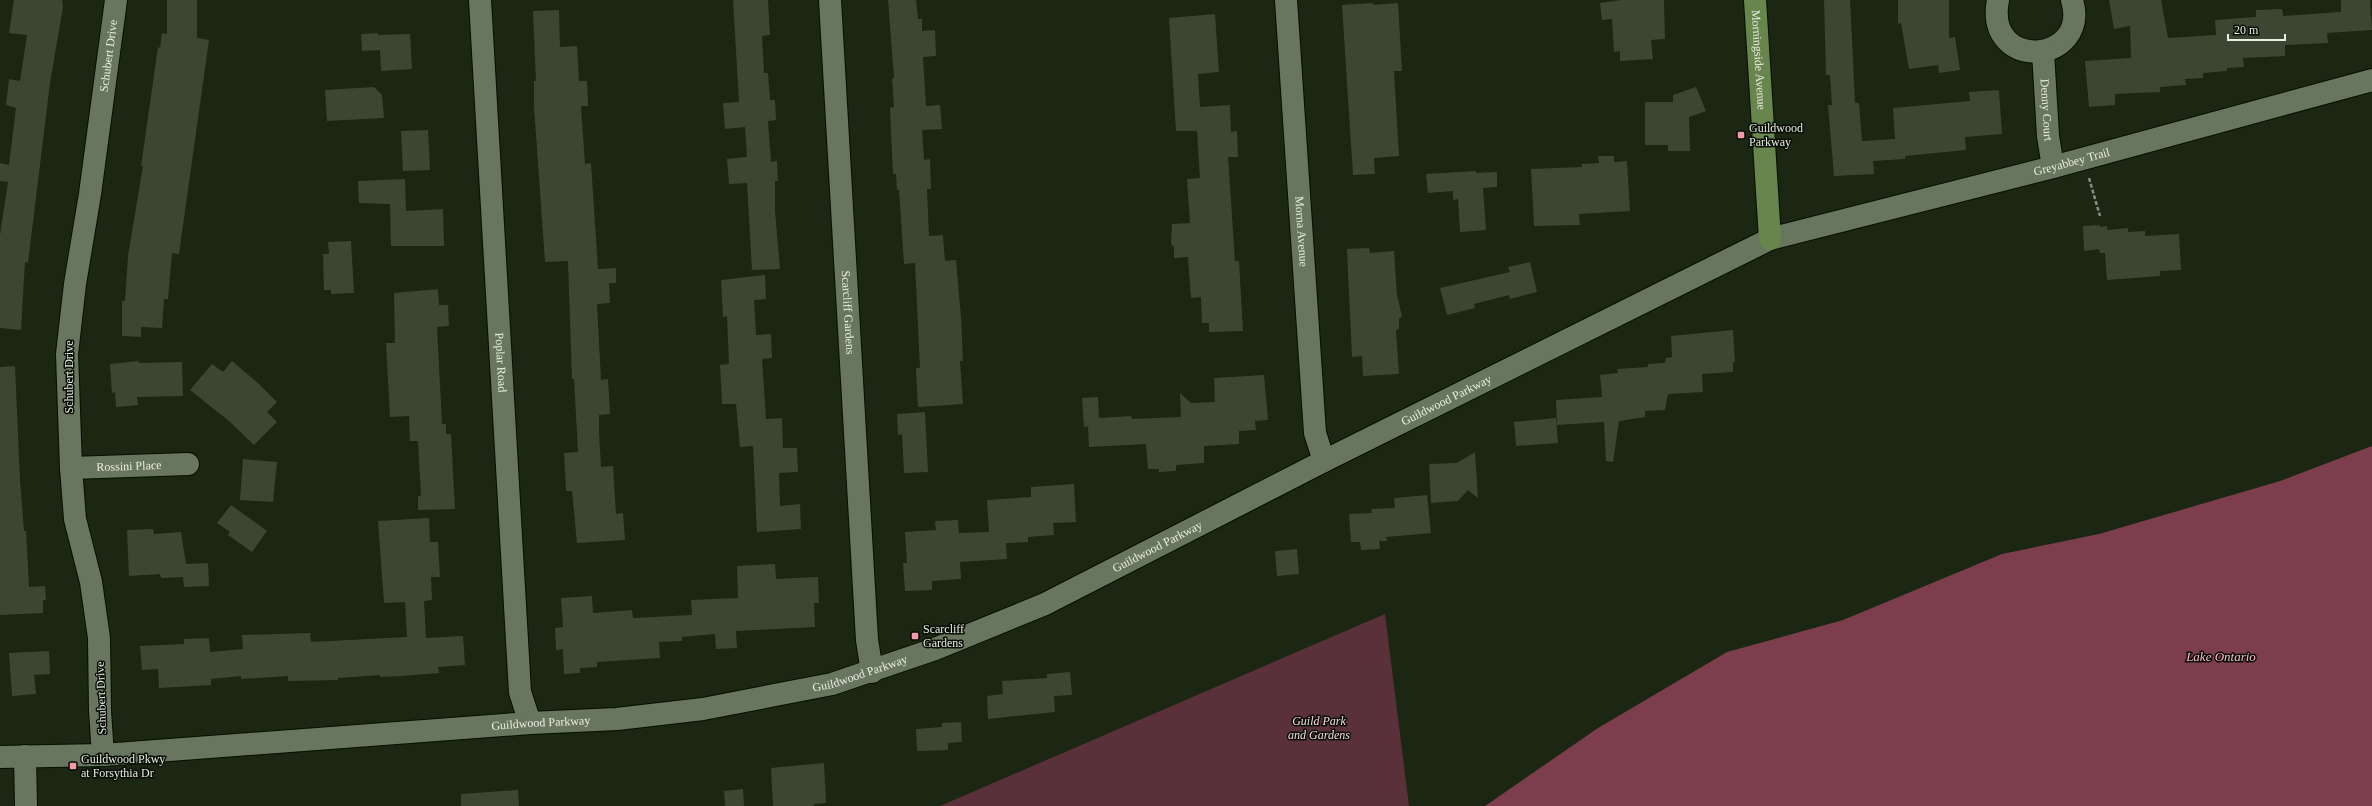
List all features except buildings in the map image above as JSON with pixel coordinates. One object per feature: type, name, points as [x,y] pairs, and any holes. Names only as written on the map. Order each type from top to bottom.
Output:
[{"type":"main road","name":"Morningside Avenue","points":[[1755,0],[1770,239]]},
{"type":"street","name":"Schubert Drive","points":[[103,754],[100,711],[99,638],[91,582],[75,519],[71,468],[67,354],[75,284],[90,194],[116,0]]},
{"type":"street","name":"Poplar Road","points":[[480,0],[520,692],[530,723]]},
{"type":"street","name":"Scarcliff Gardens","points":[[830,0],[867,640],[872,672]]},
{"type":"street","name":"Morna Avenue","points":[[1286,0],[1315,433],[1324,461]]},
{"type":"street","points":[[1998,0],[1996,12],[1997,24],[2003,35],[2011,44],[2022,50],[2043,52],[2058,45],[2068,36],[2074,23],[2075,10],[2072,0]]},
{"type":"street","name":"Denny Court","points":[[2043,52],[2048,136],[2053,167]]},
{"type":"street","name":"Greyabbey Trail","points":[[1770,239],[2053,167],[2372,80]]},
{"type":"street","name":"Guildwood Parkway","points":[[0,757],[103,754],[530,723],[616,719],[703,709],[832,684],[872,672],[935,649],[1045,604],[1324,461],[1770,239]]},
{"type":"street","name":"Rossini Place","points":[[71,468],[188,464]]},
{"type":"street","points":[[25,756],[26,806]]},
{"type":"path","points":[[2084,158],[2100,216]]},
{"type":"green space","name":"Guild Park and Gardens","points":[[1385,614],[1409,806],[940,806]]},
{"type":"water","name":"Lake Ontario","points":[[2372,446],[2372,806],[1485,806],[1598,728],[1727,652],[1843,620],[2002,554],[2099,534],[2280,481]]},
{"type":"place","name":"Guildwood Parkway","points":[[1741,135]]},
{"type":"place","name":"Scarcliff Gardens","points":[[915,636]]},
{"type":"place","name":"Guildwood Pkwy at Forsythia Dr","points":[[73,766]]}]
